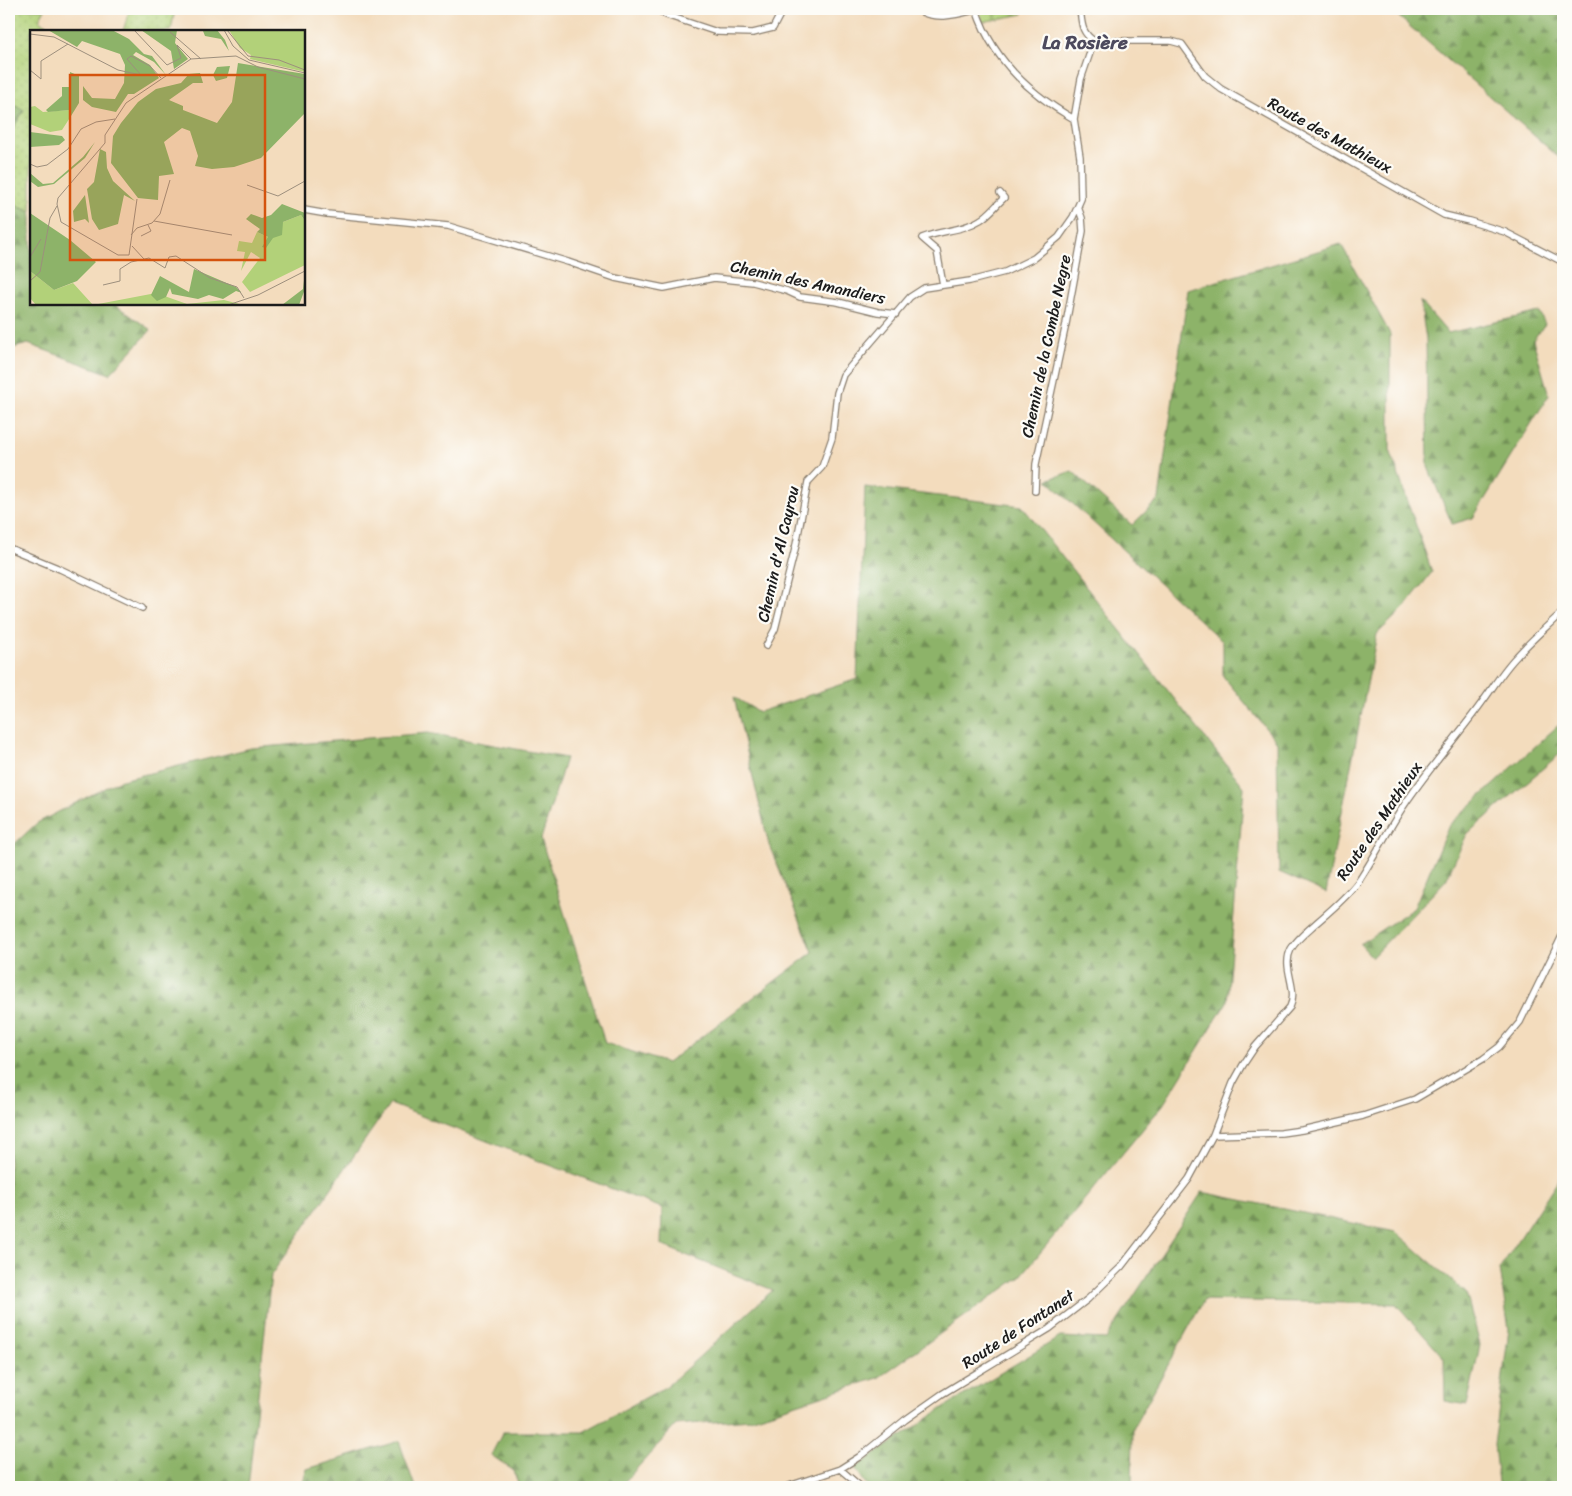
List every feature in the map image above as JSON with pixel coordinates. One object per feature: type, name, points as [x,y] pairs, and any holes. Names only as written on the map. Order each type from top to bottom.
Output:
[{"type":"street","points":[[657,9],[666,15],[717,32],[753,33],[774,28],[783,9]]},
{"type":"street","points":[[917,9],[926,14],[937,16],[978,9],[980,21],[990,41],[1006,65],[1027,87],[1058,110],[1074,119]]},
{"type":"street","points":[[1080,9],[1085,35],[1094,41]]},
{"type":"street","name":"Chemin des Amandiers","points":[[305,210],[448,226],[616,278],[664,288],[714,278],[753,282],[800,297],[838,302],[878,312],[896,314],[910,297],[924,288],[970,281],[1005,272],[1034,258],[1059,237],[1074,217],[1081,199],[1080,157],[1074,119],[1081,79],[1094,41]]},
{"type":"street","name":"Route des Mathieux","points":[[1094,41],[1171,41],[1182,44],[1210,82],[1259,111],[1444,216],[1506,232],[1563,262]]},
{"type":"street","points":[[943,285],[937,252],[922,238],[980,220],[1004,198],[1000,193]]},
{"type":"street","name":"Chemin de la Combe Negre","points":[[1035,491],[1036,464],[1066,324],[1083,231],[1082,218],[1078,207]]},
{"type":"street","name":"Chemin d'Al Cayrou","points":[[766,646],[775,629],[796,545],[808,482],[822,467],[832,438],[837,393],[843,375],[896,314]]},
{"type":"street","points":[[9,548],[60,569],[142,608]]},
{"type":"street","name":"Route des Mathieux","points":[[1213,1135],[1233,1083],[1243,1065],[1255,1047],[1290,1007],[1293,1000],[1288,970],[1288,956],[1292,947],[1299,938],[1341,901],[1358,882],[1404,805],[1429,770],[1483,702],[1516,656],[1563,611]]},
{"type":"street","points":[[1213,1135],[1281,1133],[1302,1130],[1383,1110],[1422,1095],[1483,1059],[1511,1033],[1520,1022],[1563,934]]},
{"type":"street","name":"Route de Fontanet","points":[[786,1487],[840,1469],[859,1457],[905,1420],[942,1394],[1049,1328],[1088,1299],[1121,1267],[1163,1214],[1189,1179],[1213,1135]]},
{"type":"street","points":[[840,1469],[861,1487]]},
{"type":"green space","points":[[9,9],[45,9],[39,20],[54,30],[30,30],[30,212],[9,202],[9,135],[24,110],[9,103]]},
{"type":"green space","points":[[130,9],[175,9],[171,30],[123,30]]},
{"type":"green space","points":[[993,9],[1022,9],[1023,14],[982,22],[980,12]]},
{"type":"green space","points":[[1390,9],[1563,9],[1563,161]]},
{"type":"green space","points":[[9,103],[24,110],[9,135]]},
{"type":"green space","points":[[9,202],[30,212],[30,305],[115,305],[151,330],[110,374],[28,344],[9,349]]},
{"type":"green space","points":[[1341,244],[1390,334],[1390,450],[1432,572],[1404,608],[1377,634],[1326,893],[1279,872],[1277,742],[1223,676],[1223,642],[1047,480],[1072,471],[1132,525],[1159,499],[1188,290]]},
{"type":"green space","points":[[1420,301],[1448,333],[1539,312],[1545,324],[1533,340],[1549,395],[1473,518],[1452,524],[1428,467],[1426,339]]},
{"type":"green space","points":[[865,487],[1022,506],[1244,787],[1227,1002],[1163,1105],[1020,1277],[878,1378],[750,1419],[676,1425],[620,1487],[519,1487],[514,1471],[491,1455],[503,1432],[583,1432],[667,1386],[773,1290],[661,1245],[662,1208],[390,1104],[271,1275],[248,1487],[9,1487],[9,849],[37,823],[118,781],[251,748],[428,733],[566,758],[541,839],[605,1043],[667,1063],[813,952],[769,845],[734,697],[759,712],[857,679]]},
{"type":"green space","points":[[1563,721],[1563,751],[1467,834],[1446,880],[1372,957],[1360,944],[1414,908],[1449,825]]},
{"type":"green space","points":[[1563,1172],[1563,1487],[1508,1487],[1498,1483],[1494,1445],[1509,1329],[1499,1270]]},
{"type":"green space","points":[[1202,1192],[1396,1232],[1466,1293],[1480,1345],[1467,1405],[1445,1401],[1444,1358],[1396,1304],[1204,1300],[1133,1428],[1132,1487],[868,1487],[855,1468],[946,1406],[1060,1337],[1106,1339]]},
{"type":"green space","points":[[399,1441],[415,1487],[301,1487],[307,1469]]},
{"type":"district","name":"La Rosière","points":[[1085,42]]}]
